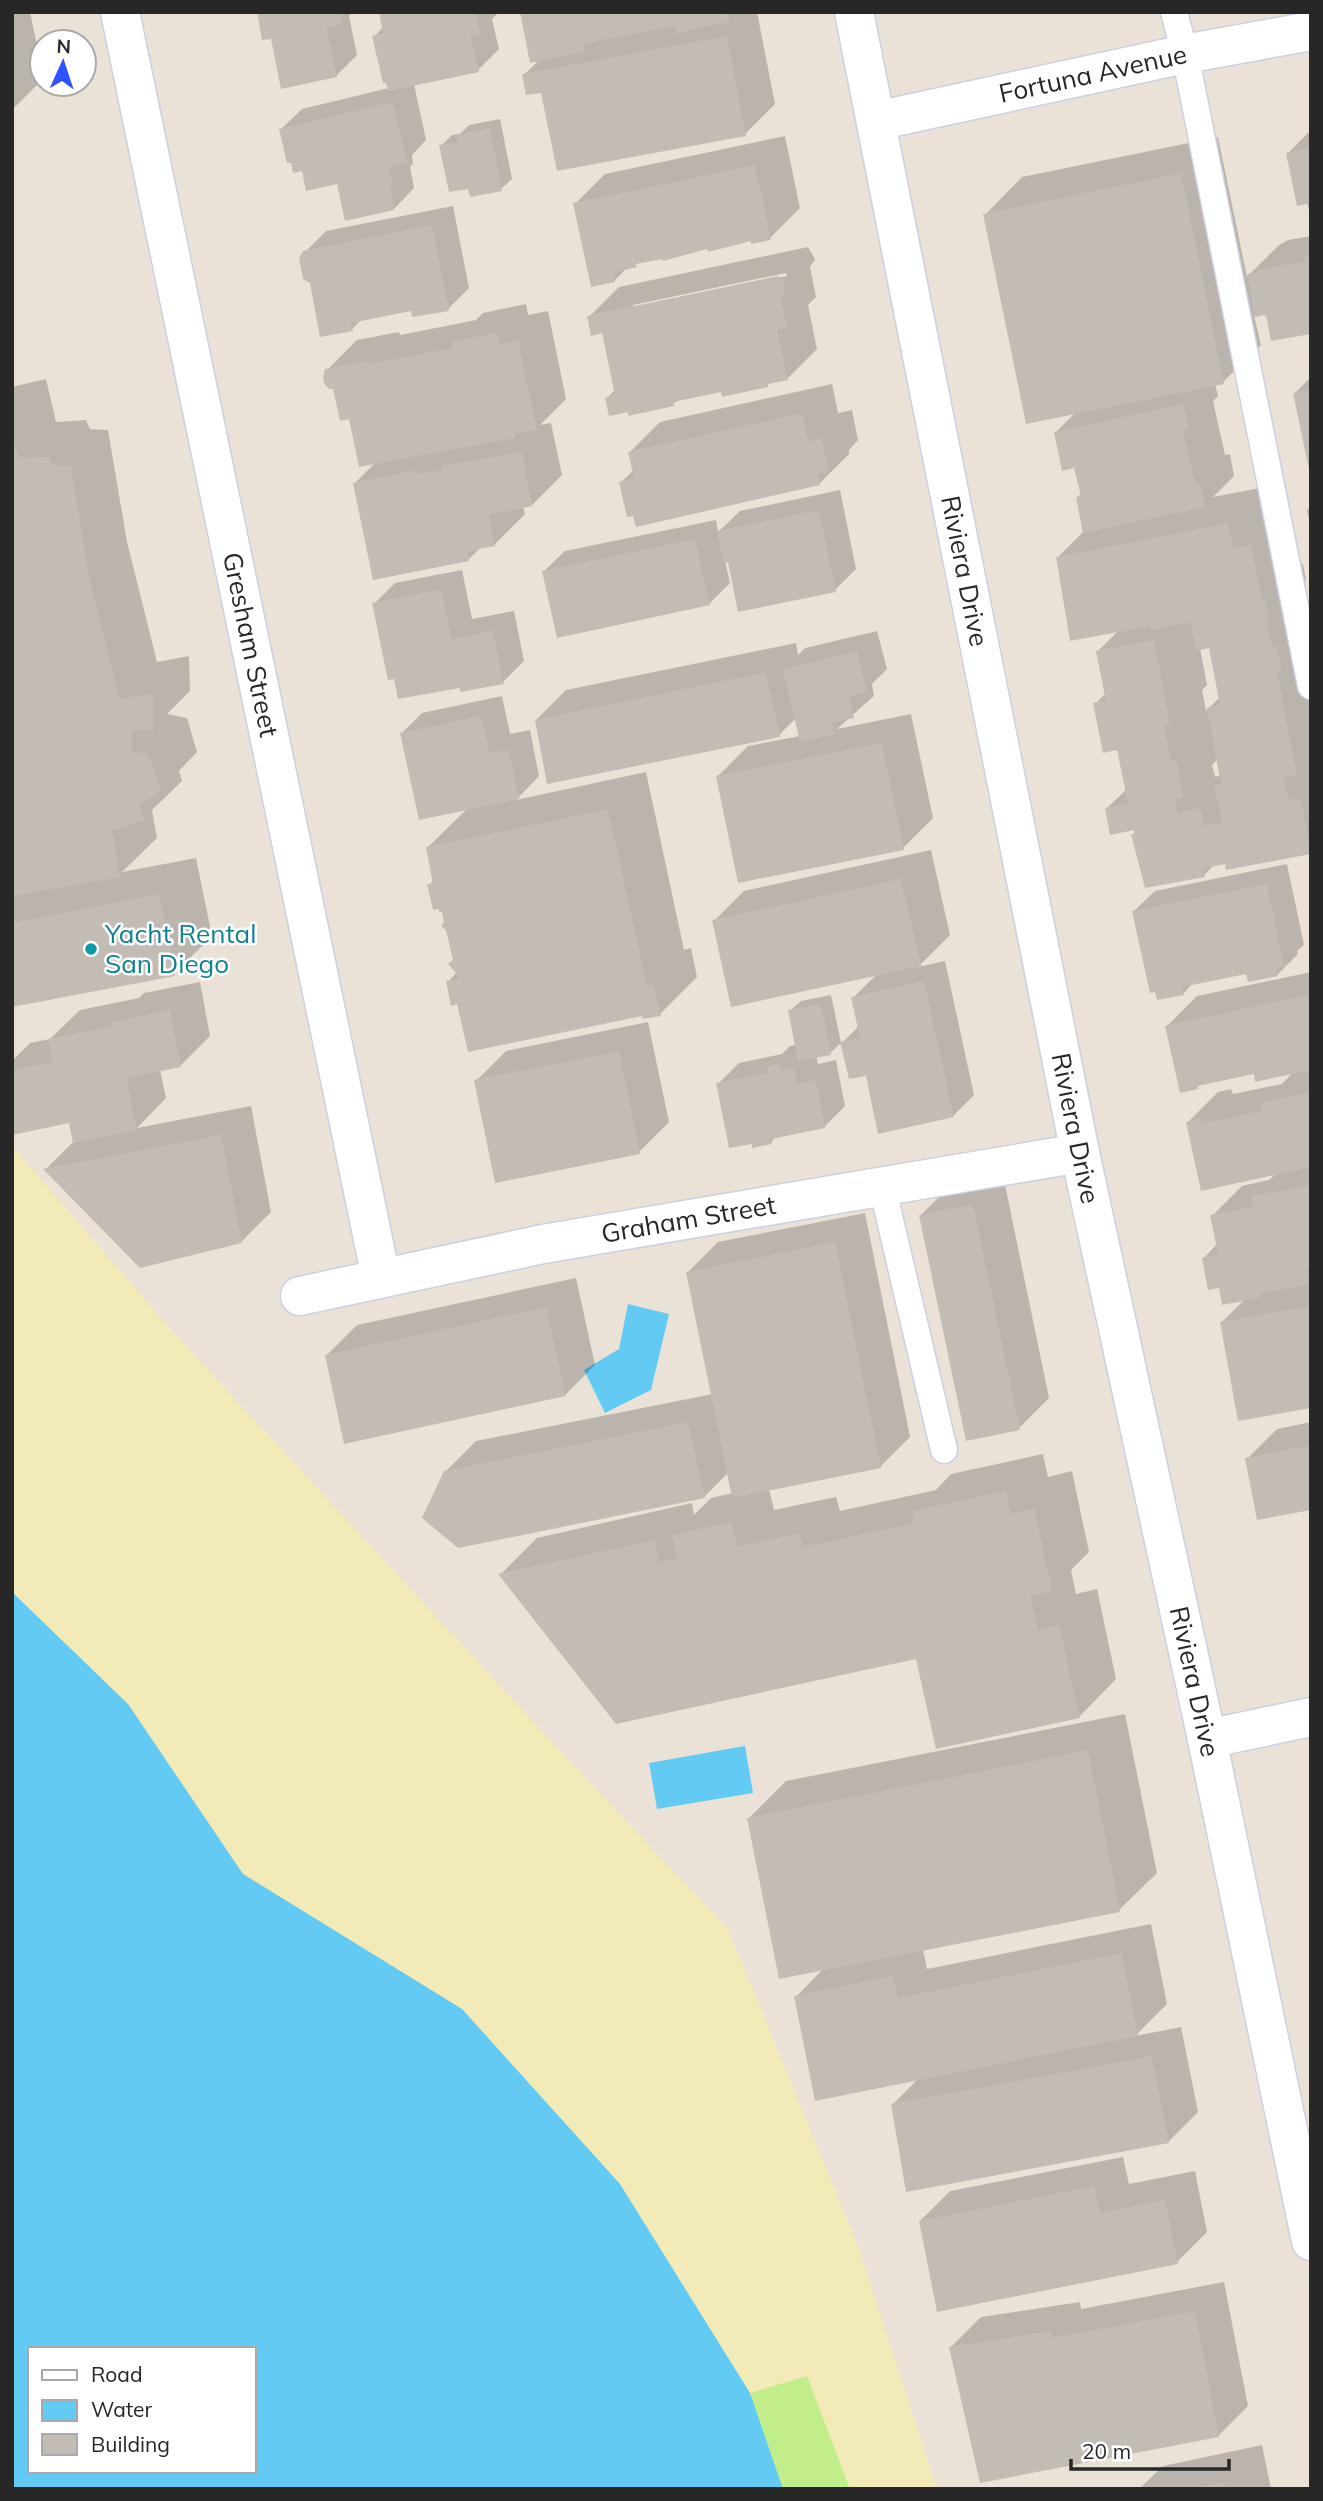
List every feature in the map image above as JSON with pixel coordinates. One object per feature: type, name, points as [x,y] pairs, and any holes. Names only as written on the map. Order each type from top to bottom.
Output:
[{"type":"street","name":"Gresham Street","points":[[120,12],[381,1278]]},
{"type":"street","name":"Riviera Drive","points":[[854,12],[1080,1153],[1207,1739],[1311,2241]]},
{"type":"street","name":"Fortuna Avenue","points":[[876,121],[1185,54],[1311,31]]},
{"type":"street","name":"Graham Street","points":[[300,1296],[543,1244],[1080,1153]]},
{"type":"street","points":[[1207,1739],[1311,1717]]},
{"type":"lane","points":[[1174,12],[1185,54],[1311,686]]},
{"type":"lane","points":[[882,1186],[944,1450]]},
{"type":"sand","points":[[12,1146],[175,1334],[728,1929],[858,2246],[937,2489],[577,2489],[12,1622]]},
{"type":"green space","points":[[807,2376],[850,2489],[756,2489],[721,2402]]},
{"type":"water","points":[[628,1304],[669,1314],[651,1390],[605,1413],[584,1370],[619,1349]]},
{"type":"water","points":[[12,1592],[128,1704],[243,1874],[462,2009],[620,2184],[750,2393],[783,2489],[12,2489]]},
{"type":"water","points":[[745,1746],[753,1793],[657,1809],[649,1763]]},
{"type":"building","points":[[257,12],[341,12],[343,24],[327,28],[337,77],[281,89],[271,39],[262,40]]},
{"type":"building","points":[[379,12],[475,12],[480,34],[471,36],[479,72],[388,91],[386,83],[383,83],[372,36],[383,33]]},
{"type":"building","points":[[520,12],[727,12],[729,22],[676,33],[675,26],[583,44],[584,52],[530,63]]},
{"type":"building","points":[[727,36],[746,136],[557,171],[541,93],[526,95],[522,74]]},
{"type":"building","points":[[393,102],[407,163],[389,166],[394,210],[345,221],[337,184],[306,191],[302,171],[293,173],[291,163],[287,163],[279,129]]},
{"type":"building","points":[[490,128],[502,191],[470,197],[468,189],[449,192],[439,145],[458,142],[457,135]]},
{"type":"building","points":[[1311,148],[1310,214],[1307,204],[1297,206],[1286,153]]},
{"type":"building","points":[[755,165],[771,240],[751,244],[751,241],[663,261],[636,264],[637,267],[614,272],[615,282],[591,287],[573,203]]},
{"type":"building","points":[[1181,173],[1224,384],[1026,424],[983,214]]},
{"type":"building","points":[[432,225],[449,311],[412,317],[411,311],[351,323],[353,331],[320,337],[310,283],[303,279],[299,258],[303,251]]},
{"type":"building","points":[[1311,256],[1311,334],[1271,341],[1266,315],[1255,317],[1247,274],[1305,261],[1305,257]]},
{"type":"building","points":[[778,276],[784,283],[785,291],[781,298],[787,328],[777,330],[788,380],[722,397],[721,392],[673,402],[674,406],[628,416],[628,412],[609,416],[605,398],[615,395],[602,333],[591,336],[587,316]]},
{"type":"building","points":[[496,333],[499,344],[518,340],[537,430],[515,434],[516,438],[359,467],[349,419],[340,421],[333,389],[329,389],[324,383],[325,369],[369,361],[370,364],[452,348],[451,342]]},
{"type":"building","points":[[1311,389],[1311,474],[1310,474],[1293,393]]},
{"type":"building","points":[[1183,404],[1189,428],[1183,429],[1195,484],[1200,483],[1205,507],[1083,533],[1076,497],[1081,496],[1074,468],[1062,471],[1054,432]]},
{"type":"building","points":[[802,413],[808,442],[822,439],[829,472],[818,474],[820,485],[636,527],[633,516],[627,517],[619,482],[634,478],[628,452]]},
{"type":"building","points":[[12,434],[19,458],[49,457],[53,466],[71,466],[90,581],[120,699],[153,693],[153,730],[132,730],[132,751],[149,755],[161,791],[140,804],[145,820],[112,831],[120,877],[12,896]]},
{"type":"building","points":[[522,452],[532,506],[489,515],[495,546],[468,551],[469,561],[373,580],[353,483],[416,470],[417,474],[442,470],[441,466]]},
{"type":"building","points":[[819,510],[836,592],[738,612],[728,562],[724,563],[717,531]]},
{"type":"building","points":[[1228,523],[1233,548],[1251,545],[1262,602],[1266,601],[1269,619],[1266,619],[1272,647],[1277,646],[1281,670],[1277,671],[1297,776],[1284,778],[1288,800],[1301,799],[1311,854],[1226,870],[1225,864],[1203,868],[1205,877],[1145,888],[1131,834],[1134,834],[1134,830],[1110,835],[1105,808],[1128,803],[1117,750],[1103,753],[1093,703],[1106,701],[1096,651],[1154,640],[1170,724],[1164,726],[1171,760],[1176,759],[1183,797],[1175,799],[1178,813],[1200,808],[1204,826],[1222,823],[1214,785],[1221,784],[1207,708],[1220,705],[1209,648],[1196,651],[1190,622],[1151,631],[1150,626],[1070,641],[1056,557]]},
{"type":"building","points":[[695,539],[710,605],[557,638],[542,571]]},
{"type":"building","points":[[442,589],[451,639],[493,631],[504,684],[460,692],[460,688],[398,699],[394,679],[388,680],[372,603]]},
{"type":"building","points":[[857,651],[867,692],[849,696],[854,718],[832,723],[835,734],[800,742],[783,669]]},
{"type":"building","points":[[766,672],[780,737],[547,784],[535,720]]},
{"type":"building","points":[[481,716],[490,753],[509,750],[519,799],[419,820],[400,733]]},
{"type":"building","points":[[882,743],[904,850],[738,883],[716,776]]},
{"type":"building","points":[[608,809],[647,986],[654,985],[661,1016],[643,1019],[642,1016],[468,1052],[457,1004],[451,1006],[446,981],[460,978],[448,964],[453,960],[446,930],[441,926],[444,922],[442,912],[439,912],[439,909],[433,910],[427,884],[433,884],[426,847]]},
{"type":"building","points":[[901,879],[921,966],[731,1007],[712,920]]},
{"type":"building","points":[[1267,884],[1284,967],[1276,968],[1278,976],[1248,982],[1246,974],[1182,987],[1184,995],[1157,1000],[1155,992],[1150,993],[1132,911]]},
{"type":"building","name":"Yacht Rental San Diego","points":[[159,894],[175,976],[12,1007],[12,923]]},
{"type":"building","points":[[924,981],[954,1117],[878,1134],[866,1076],[849,1079],[840,1042],[860,1038],[851,997]]},
{"type":"building","points":[[1306,995],[1307,998],[1311,997],[1311,1070],[1255,1082],[1254,1074],[1197,1086],[1198,1089],[1180,1093],[1165,1026]]},
{"type":"building","points":[[821,1004],[831,1055],[798,1061],[788,1010]]},
{"type":"building","points":[[170,1010],[181,1067],[126,1078],[137,1130],[73,1143],[69,1123],[12,1135],[12,1070],[52,1062],[48,1039],[112,1026],[112,1022]]},
{"type":"building","points":[[619,1051],[640,1154],[495,1183],[474,1080]]},
{"type":"building","points":[[780,1064],[782,1070],[794,1068],[797,1084],[816,1080],[825,1128],[771,1139],[772,1144],[752,1148],[752,1144],[729,1148],[716,1083],[768,1073],[767,1066]]},
{"type":"building","points":[[1311,1092],[1311,1167],[1201,1191],[1186,1122],[1202,1118],[1203,1123],[1262,1111],[1260,1103]]},
{"type":"building","points":[[221,1135],[242,1243],[140,1268],[43,1169]]},
{"type":"building","points":[[1311,1185],[1311,1268],[1306,1269],[1310,1284],[1259,1294],[1260,1298],[1222,1305],[1219,1288],[1208,1290],[1202,1258],[1218,1254],[1210,1215],[1253,1207],[1251,1196]]},
{"type":"building","points":[[973,1204],[1020,1430],[966,1441],[919,1215]]},
{"type":"building","points":[[835,1242],[881,1468],[732,1498],[686,1272]]},
{"type":"building","points":[[1311,1306],[1311,1408],[1238,1421],[1220,1322]]},
{"type":"building","points":[[546,1307],[566,1396],[344,1444],[325,1355]]},
{"type":"building","points":[[688,1422],[705,1498],[458,1548],[422,1518],[444,1471]]},
{"type":"building","points":[[1311,1445],[1311,1510],[1257,1520],[1245,1458]]},
{"type":"building","points":[[1006,1491],[1010,1514],[1034,1508],[1052,1591],[1031,1596],[1038,1630],[1059,1625],[1080,1718],[936,1749],[916,1659],[616,1724],[498,1574],[655,1540],[659,1563],[677,1558],[672,1535],[731,1522],[737,1547],[799,1533],[803,1547],[914,1523],[912,1511]]},
{"type":"building","points":[[1088,1750],[1120,1912],[779,1979],[747,1818]]},
{"type":"building","points":[[1122,1953],[1138,2036],[815,2101],[794,1996],[893,1976],[898,1998]]},
{"type":"building","points":[[1152,2056],[1169,2143],[906,2192],[891,2104]]},
{"type":"building","points":[[1094,2186],[1100,2213],[1165,2200],[1178,2264],[937,2312],[919,2221]]},
{"type":"building","points":[[1195,2311],[1219,2437],[980,2483],[949,2347],[1051,2331],[1052,2338]]},
{"type":"building","points":[[1224,2482],[1226,2489],[1195,2488]]},
{"type":"place","name":"Yacht Rental San Diego","points":[[91,949]]}]
